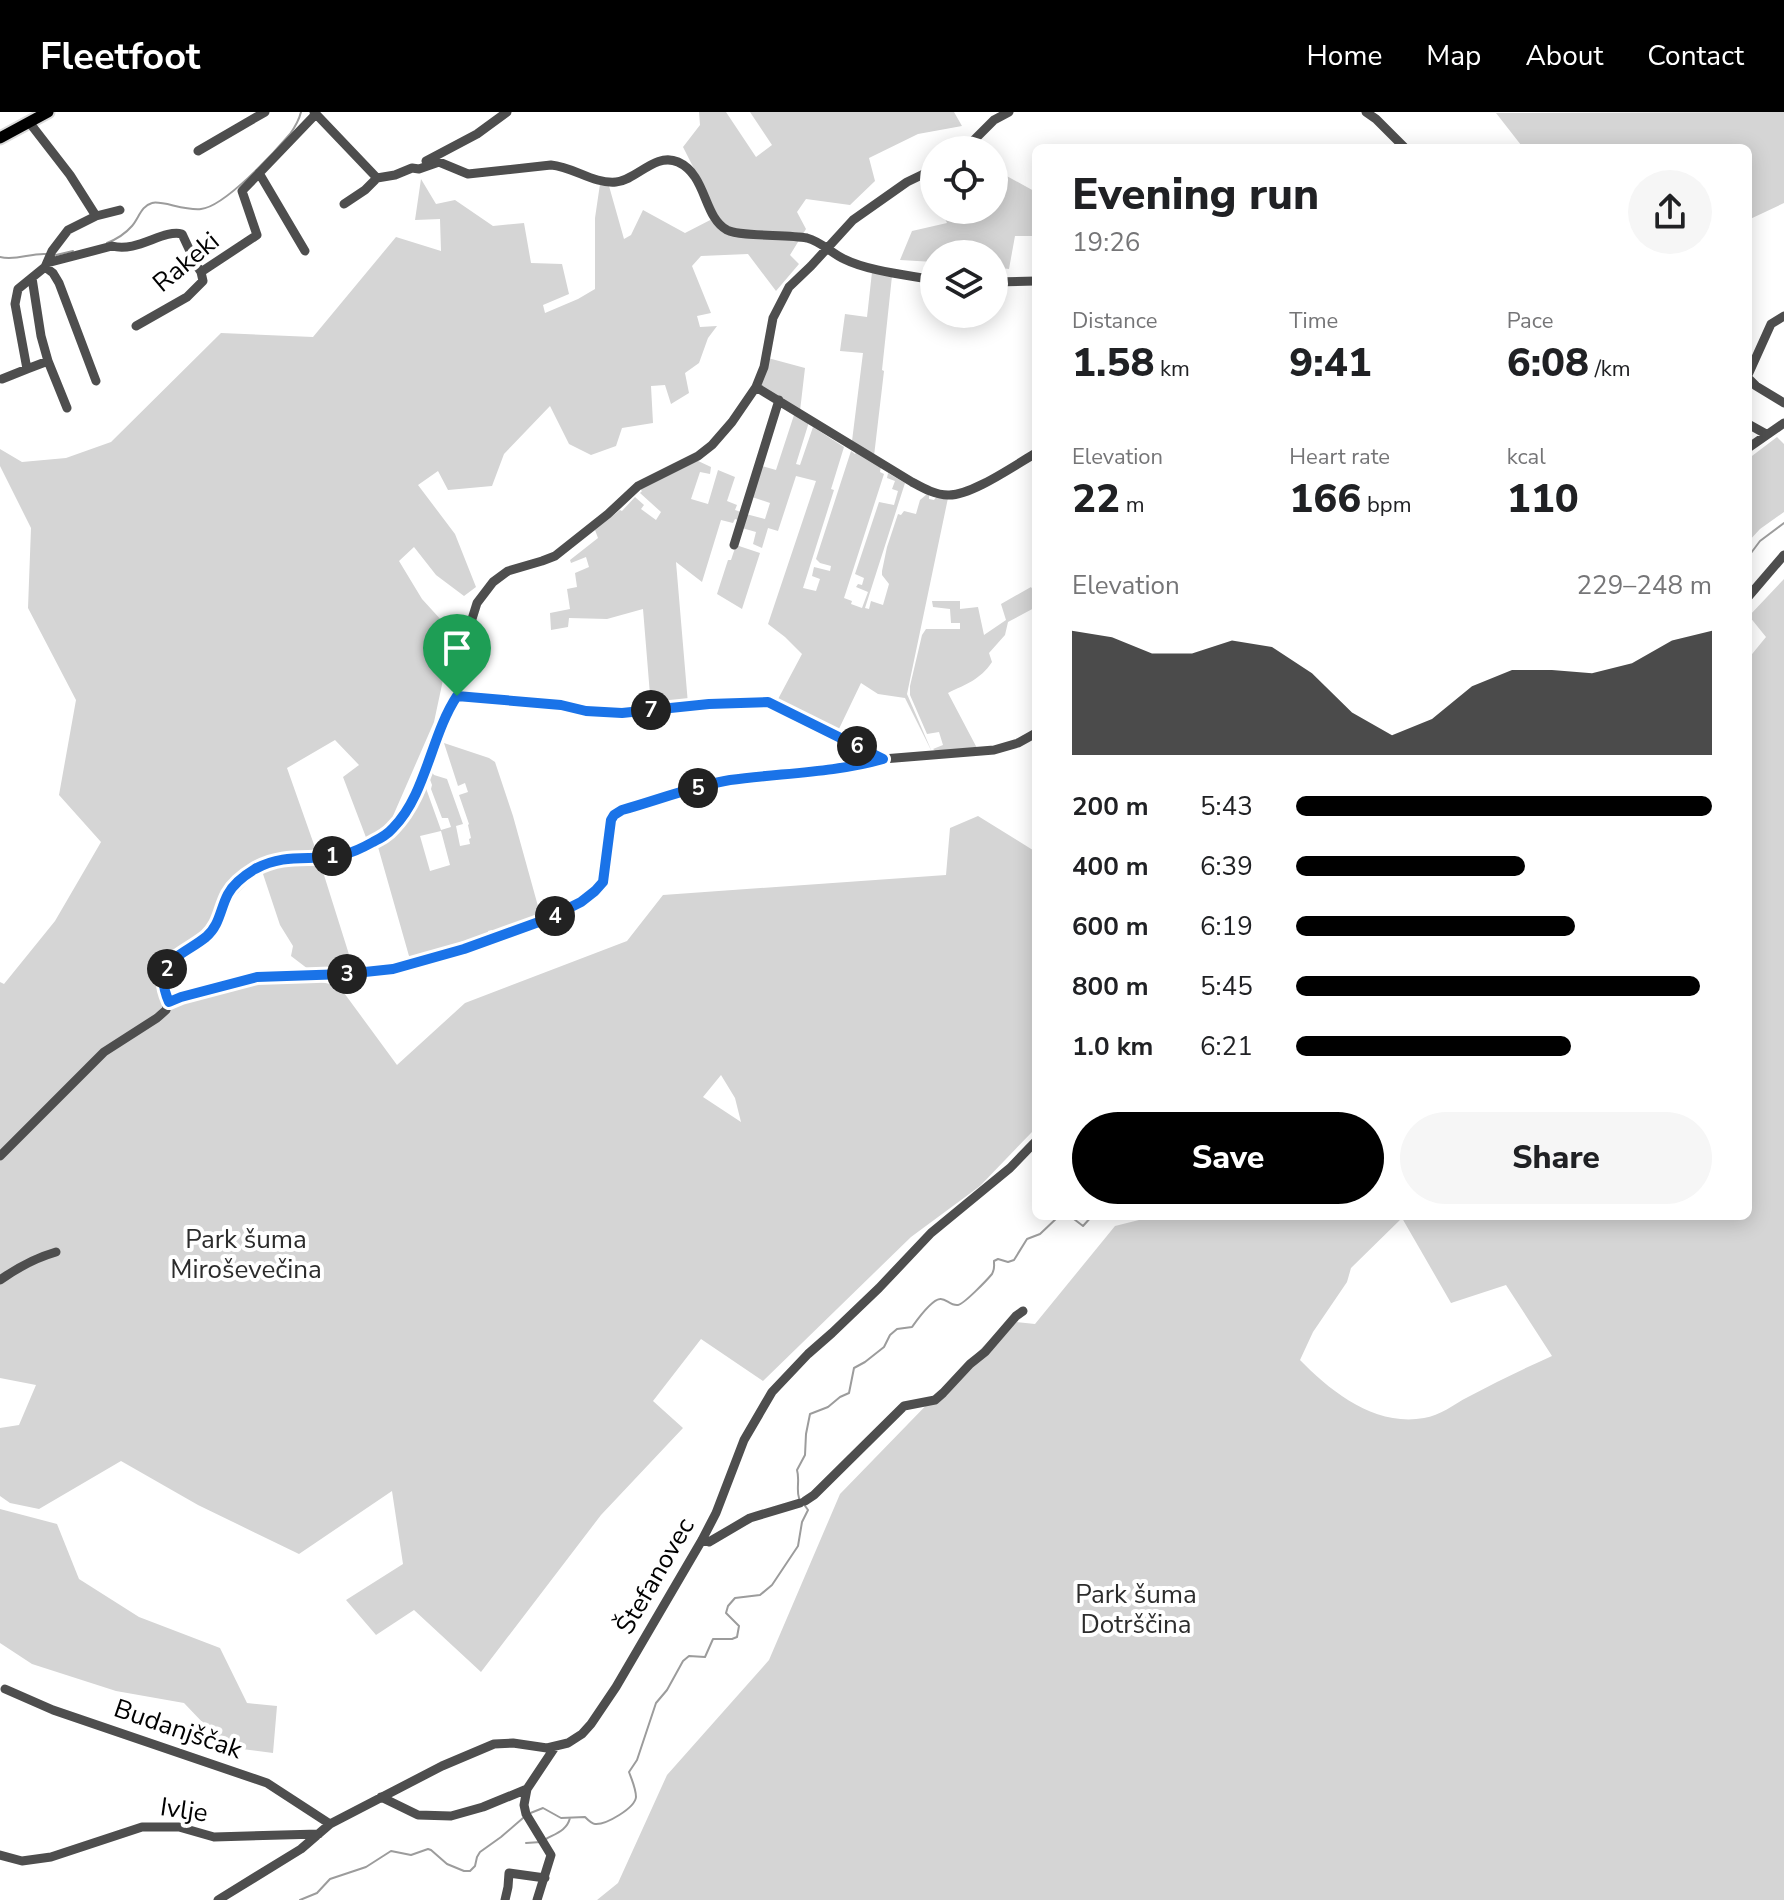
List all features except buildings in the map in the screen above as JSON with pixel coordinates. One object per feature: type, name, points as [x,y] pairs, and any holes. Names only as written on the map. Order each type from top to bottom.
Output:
[{"type":"main road","points":[[0,138],[48,112]]},
{"type":"street","points":[[198,151],[265,112]]},
{"type":"street","points":[[344,204],[377,178],[412,168],[477,134],[507,112]]},
{"type":"street","points":[[978,136],[994,120],[1009,112]]},
{"type":"street","points":[[1366,112],[1401,144]]},
{"type":"street","points":[[314,113],[377,178]]},
{"type":"street","name":"Rakeki","points":[[136,326],[187,297],[203,281],[201,272],[257,235],[242,191],[314,113]]},
{"type":"street","points":[[29,122],[70,175],[96,216]]},
{"type":"street","points":[[412,168],[419,169],[439,162],[468,174],[551,165],[565,166],[597,181],[614,182],[627,179],[661,160],[676,161],[692,172],[718,223],[729,232],[810,239],[844,259],[920,277]]},
{"type":"street","points":[[259,173],[305,251]]},
{"type":"street","points":[[0,1156],[104,1052],[166,1010],[169,1002],[164,984],[168,965],[177,955],[208,935],[220,919],[231,889],[246,875],[286,858],[345,854],[385,836],[394,828],[410,803],[443,721],[457,696],[457,667],[477,603],[493,582],[508,571],[555,556],[638,486],[712,445],[756,387],[764,367],[773,318],[789,287],[853,220],[920,176]]},
{"type":"street","points":[[27,369],[15,304],[18,289],[48,260],[68,230],[96,216],[120,210]]},
{"type":"street","points":[[48,260],[112,246],[142,245],[176,233],[182,234],[201,272]]},
{"type":"street","points":[[48,260],[96,381]]},
{"type":"street","points":[[32,278],[41,336],[67,408]]},
{"type":"street","points":[[1008,282],[1032,281]]},
{"type":"street","points":[[1752,367],[1771,324],[1784,316]]},
{"type":"street","points":[[2,379],[48,361]]},
{"type":"street","points":[[1752,381],[1784,403]]},
{"type":"street","points":[[756,387],[912,482],[945,495],[967,492],[1032,455]]},
{"type":"street","points":[[734,545],[779,400]]},
{"type":"street","points":[[1752,445],[1784,423]]},
{"type":"street","points":[[1752,426],[1766,434]]},
{"type":"street","points":[[1752,592],[1784,555]]},
{"type":"street","points":[[457,696],[622,713],[709,704],[768,702],[883,759]]},
{"type":"street","points":[[169,1002],[257,977],[393,969],[464,949],[559,914],[595,891],[603,882],[611,820],[622,810],[727,781],[883,759],[994,750],[1032,735]]},
{"type":"street","name":"Štefanovec","points":[[555,1747],[575,1739],[591,1724],[616,1687],[702,1540],[716,1513],[744,1440],[772,1392],[931,1233],[1010,1168],[1032,1145]]},
{"type":"street","points":[[0,1280],[15,1269],[56,1252]]},
{"type":"street","points":[[702,1540],[709,1542],[750,1518],[802,1502],[814,1495],[904,1406],[935,1400],[943,1393],[1023,1311]]},
{"type":"street","name":"Budanjščak","points":[[5,1689],[53,1710],[267,1783],[330,1824]]},
{"type":"street","points":[[218,1900],[291,1856],[330,1824],[442,1766],[494,1744],[555,1747]]},
{"type":"street","points":[[537,1900],[551,1855],[524,1805],[527,1789],[555,1747]]},
{"type":"street","points":[[381,1797],[418,1815],[451,1816],[527,1789]]},
{"type":"street","name":"Ivlje","points":[[0,1855],[22,1861],[51,1857],[142,1827],[179,1827],[214,1837],[319,1834]]},
{"type":"street","points":[[505,1900],[509,1873],[545,1878]]},
{"type":"green space","name":"Park šuma Miroševečina","points":[[699,112],[726,112],[756,157],[772,145],[750,112],[954,112],[962,126],[918,134],[869,158],[875,181],[850,205],[806,199],[797,212],[806,229],[790,255],[799,264],[776,291],[748,254],[701,256],[692,266],[711,313],[697,316],[700,327],[717,326],[708,338],[699,363],[685,373],[689,393],[671,404],[665,385],[651,386],[653,423],[622,428],[616,446],[591,455],[569,444],[550,406],[504,454],[492,486],[448,490],[438,471],[418,485],[455,534],[476,587],[464,596],[436,575],[414,547],[399,561],[422,599],[453,633],[434,722],[393,816],[392,832],[423,780],[441,830],[451,827],[448,818],[442,818],[431,789],[427,771],[431,771],[447,779],[463,824],[456,826],[460,846],[470,844],[469,824],[459,795],[468,792],[465,783],[458,786],[444,743],[489,758],[495,762],[513,816],[541,917],[494,936],[492,930],[488,931],[489,937],[411,963],[376,840],[367,840],[343,777],[359,765],[335,740],[287,768],[352,964],[334,976],[308,969],[291,956],[293,946],[280,925],[261,868],[163,975],[178,1001],[263,982],[321,982],[339,986],[397,1065],[465,1003],[627,941],[663,895],[946,875],[950,828],[978,816],[1032,850],[1032,1132],[980,1186],[911,1237],[763,1381],[701,1339],[653,1401],[683,1428],[601,1515],[481,1672],[414,1610],[376,1635],[346,1600],[403,1564],[392,1491],[299,1554],[198,1505],[121,1461],[39,1509],[10,1503],[0,1496],[0,1428],[19,1425],[36,1385],[0,1378],[0,982],[4,984],[55,921],[101,842],[59,795],[76,700],[28,608],[31,528],[0,466],[0,449],[22,462],[66,458],[111,442],[221,333],[313,337],[396,237],[441,251],[440,219],[415,220],[421,179],[436,204],[455,200],[493,226],[524,223],[531,263],[562,264],[569,294],[543,305],[545,313],[578,299],[595,289],[595,218],[600,184],[609,186],[624,239],[631,235],[643,210],[685,233],[718,216],[683,147],[700,125]],"holes":[[[441,831],[450,865],[430,871],[420,836]],[[721,1075],[735,1098],[741,1122],[703,1097]]]},
{"type":"green space","points":[[1784,112],[1784,203],[1752,218],[1752,144],[1520,144],[1496,113]]},
{"type":"green space","points":[[1008,177],[1032,190],[1032,236],[1015,236],[1009,269],[1008,240],[920,240],[920,261],[900,260],[912,231],[943,224],[1008,224]]},
{"type":"green space","points":[[872,272],[892,276],[874,456],[852,441],[863,353],[840,351],[845,314],[867,317]]},
{"type":"green space","points":[[768,358],[805,368],[800,411],[762,387]]},
{"type":"green space","points":[[794,415],[809,422],[796,464],[800,465],[813,427],[844,447],[831,489],[834,490],[803,588],[816,591],[820,579],[812,576],[814,567],[830,571],[831,566],[816,559],[851,451],[855,454],[857,451],[881,467],[880,472],[884,474],[844,598],[852,601],[851,604],[862,608],[868,592],[856,587],[862,585],[864,578],[855,574],[879,502],[894,505],[898,491],[892,489],[895,481],[887,478],[888,473],[905,483],[865,608],[869,609],[871,601],[883,605],[889,584],[882,571],[898,514],[904,511],[916,514],[920,500],[927,494],[929,499],[934,500],[937,496],[948,498],[907,694],[932,752],[905,698],[878,694],[861,683],[837,733],[777,701],[802,654],[768,624],[816,481],[796,476],[778,531],[768,528],[762,548],[753,544],[756,532],[742,528],[746,514],[765,519],[770,503],[752,497],[762,466],[776,470]]},
{"type":"green space","points":[[1777,437],[1784,444],[1784,512],[1752,538],[1752,456]]},
{"type":"green space","points":[[696,460],[711,467],[710,474],[700,472],[691,499],[708,504],[718,470],[735,477],[727,501],[737,505],[735,510],[741,512],[733,523],[721,520],[702,582],[676,562],[688,704],[651,707],[643,609],[607,619],[569,618],[568,627],[551,630],[550,613],[570,609],[567,589],[577,587],[575,573],[589,567],[586,557],[571,563],[570,560],[598,538],[595,530],[622,511],[635,497],[644,505],[641,509],[656,520],[661,512],[640,493],[640,489]]},
{"type":"green space","points":[[736,545],[760,553],[742,609],[717,594]]},
{"type":"green space","name":"Park šuma Dotrščina","points":[[1784,579],[1784,1900],[597,1900],[618,1883],[667,1775],[769,1660],[840,1494],[1008,1321],[1035,1324],[1115,1226],[1139,1220],[1400,1220],[1351,1268],[1347,1282],[1313,1332],[1300,1360],[1340,1395],[1356,1404],[1372,1412],[1406,1419],[1436,1415],[1552,1356],[1506,1285],[1451,1303],[1403,1220],[1752,1220],[1752,654],[1766,637],[1752,620],[1752,613]]},
{"type":"green space","points":[[1032,589],[1032,609],[1008,622],[1005,635],[989,653],[992,662],[972,681],[948,693],[978,750],[938,753],[933,749],[943,745],[939,732],[927,734],[910,695],[910,686],[926,629],[960,629],[960,623],[951,623],[950,609],[933,607],[932,601],[960,601],[960,609],[978,607],[984,635],[1006,620],[1001,604]]},
{"type":"green space","points":[[0,1509],[57,1524],[79,1579],[139,1617],[220,1648],[247,1703],[277,1706],[273,1753],[226,1747],[184,1703],[116,1691],[32,1664],[0,1643]]},
{"type":"waterway","points":[[107,243],[127,231],[143,209],[152,203],[201,209],[222,199],[283,143],[294,129],[301,112]]},
{"type":"waterway","points":[[56,255],[73,251]]},
{"type":"waterway","points":[[0,257],[46,254]]},
{"type":"waterway","name":"Štefanovec","points":[[1752,552],[1760,541],[1784,523]]},
{"type":"waterway","name":"Štefanovec","points":[[799,1498],[797,1470],[805,1455],[810,1414],[849,1393],[854,1368],[884,1347],[897,1329],[912,1327],[936,1300],[961,1304],[992,1274],[994,1261],[1014,1260],[1027,1239],[1040,1234],[1055,1220]]},
{"type":"waterway","name":"Štefanovec","points":[[1075,1220],[1083,1226],[1088,1220]]},
{"type":"waterway","name":"Štefanovec","points":[[528,1814],[543,1808],[561,1818],[585,1817],[591,1823],[600,1824],[631,1806],[636,1797],[629,1772],[637,1760],[656,1703],[689,1656],[705,1657],[713,1639],[737,1637],[739,1626],[726,1613],[728,1606],[735,1598],[760,1595],[772,1585],[798,1546],[802,1522],[808,1510],[803,1503]]},
{"type":"waterway","name":"Štefanovec","points":[[300,1900],[317,1893],[330,1879],[366,1867],[391,1851],[411,1855],[428,1849],[447,1864],[470,1871],[480,1852],[523,1818]]},
{"type":"waterway","points":[[546,1839],[564,1828],[570,1818]]},
{"type":"waterway","points":[[526,1843],[541,1842]]},
{"type":"route","points":[[457,696],[622,713],[709,704],[768,702],[883,759],[727,781],[617,812],[611,820],[605,876],[595,891],[559,914],[464,949],[393,969],[257,977],[169,1002],[164,984],[168,965],[177,955],[208,935],[220,919],[231,889],[246,875],[286,858],[345,854],[385,836],[394,828],[410,803],[443,721],[457,696]]}]
